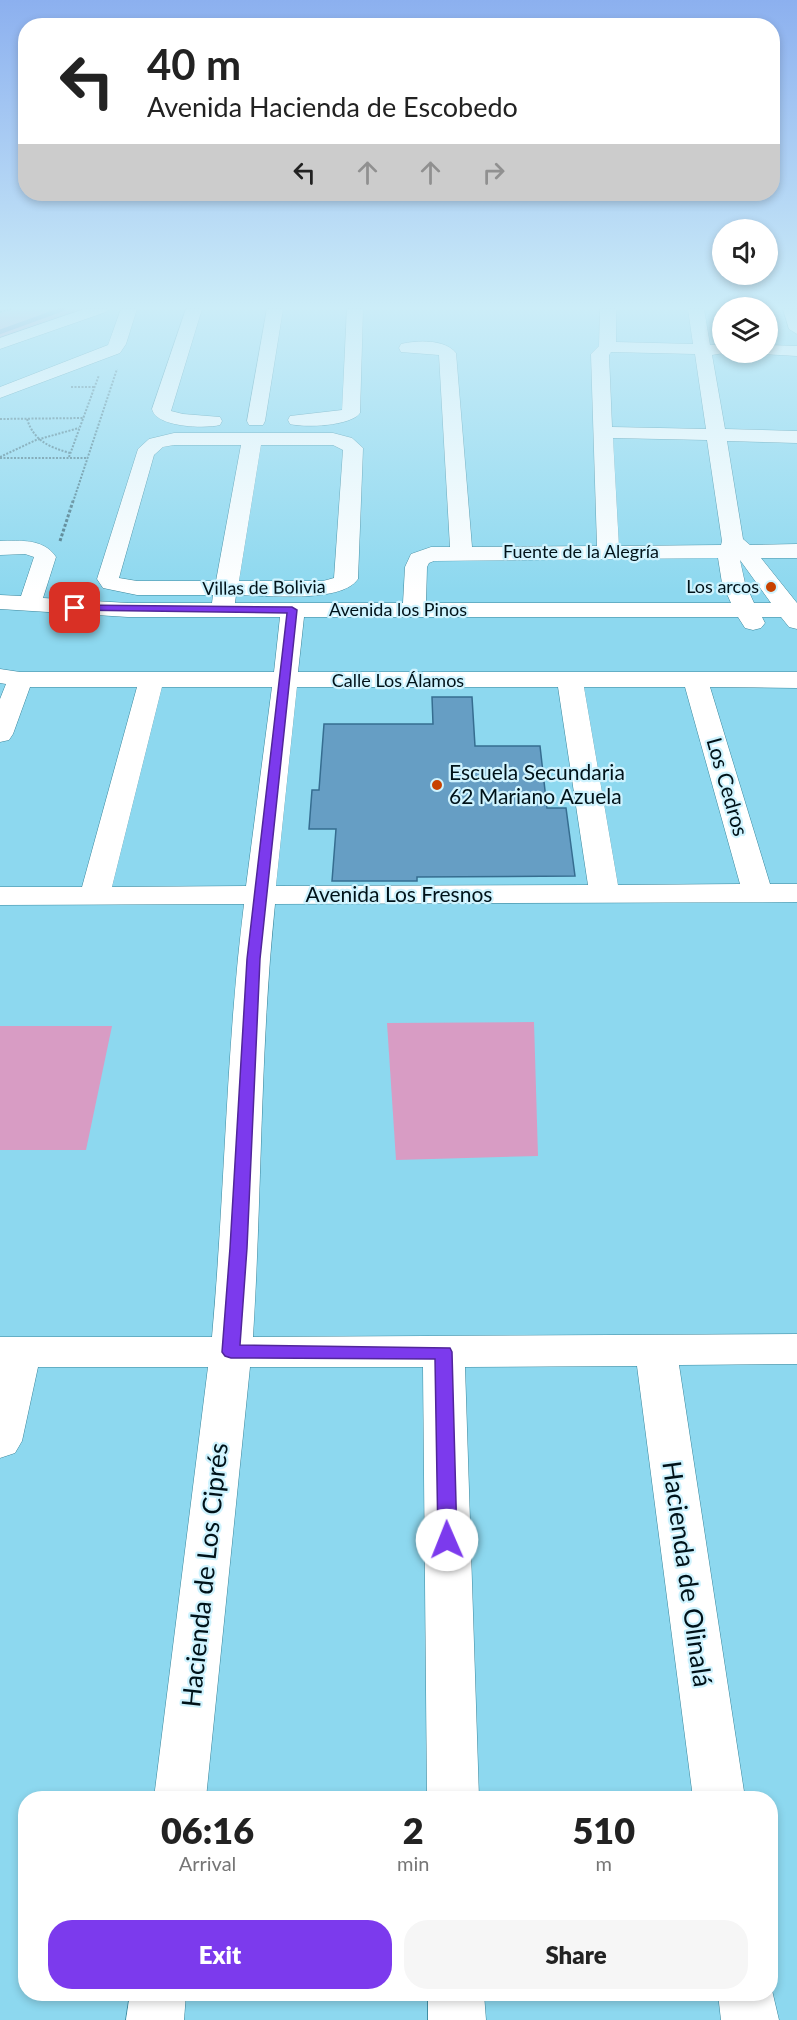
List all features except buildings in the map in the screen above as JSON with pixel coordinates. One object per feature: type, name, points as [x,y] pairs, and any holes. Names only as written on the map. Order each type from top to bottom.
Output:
[{"type":"street","points":[[161,403],[162,414],[169,418],[254,430],[337,418],[351,413],[351,403]]},
{"type":"street","points":[[223,607],[259,403]]},
{"type":"street","points":[[451,403],[461,552]]},
{"type":"street","points":[[601,403],[608,551]]},
{"type":"street","points":[[711,403],[735,548],[736,591],[749,616]]},
{"type":"street","name":"Villas de Bolivia","points":[[254,430],[333,439],[345,442],[353,448],[347,579],[342,584],[223,607],[118,586],[108,579],[145,453],[149,447],[174,439],[254,430]]},
{"type":"street","points":[[602,432],[797,437]]},
{"type":"street","points":[[0,548],[26,548],[42,552],[45,557],[30,603]]},
{"type":"street","points":[[735,548],[795,616]]},
{"type":"street","name":"Fuente de la Alegría","points":[[414,610],[416,567],[419,559],[431,554],[735,548],[797,551]]},
{"type":"street","name":"Avenida los Pinos","points":[[0,602],[75,608],[223,607],[292,616],[795,616]]},
{"type":"street","name":"Avenida los Pinos","points":[[0,621],[223,607]]},
{"type":"street","name":"Avenida los Pinos","points":[[292,616],[414,610],[749,616]]},
{"type":"street","name":"Hacienda de Los Ciprés","points":[[181,1791],[231,1352],[253,959],[292,616]]},
{"type":"street","points":[[0,734],[10,678]]},
{"type":"street","name":"Calle Los Álamos","points":[[10,678],[797,680]]},
{"type":"street","points":[[96,896],[151,680]]},
{"type":"street","points":[[570,681],[604,893]]},
{"type":"street","name":"Los Cedros","points":[[696,681],[758,894]]},
{"type":"street","name":"Avenida Los Fresnos","points":[[0,896],[797,893]]},
{"type":"street","points":[[0,1441],[10,1352],[797,1349]]},
{"type":"street","name":"Hacienda de Olinalá","points":[[656,1350],[718,1791]]},
{"type":"street","points":[[444,1352],[453,1791]]},
{"type":"street","points":[[155,2020],[157,2001]]},
{"type":"street","points":[[456,2001],[457,2020]]},
{"type":"street","points":[[747,2001],[750,2020]]},
{"type":"path","points":[[69,457],[89,403]]},
{"type":"path","points":[[42,552],[53,549],[60,543],[106,403]]},
{"type":"path","points":[[0,419],[83,418]]},
{"type":"path","points":[[27,419],[36,440],[70,453]]},
{"type":"path","points":[[0,458],[36,440],[79,428]]},
{"type":"path","points":[[0,458],[88,458]]},
{"type":"shaded area","points":[[534,1022],[538,1156],[396,1160],[387,1023]]},
{"type":"shaded area","points":[[0,1026],[112,1026],[86,1150],[0,1150]]},
{"type":"place","name":"Los arcos","points":[[771,587]]},
{"type":"place","name":"Escuela Secundaria 62 Mariano Azuela","points":[[437,785]]},
{"type":"route","points":[[75,608],[292,610],[253,959],[231,1352],[444,1352],[447,1540]]}]
